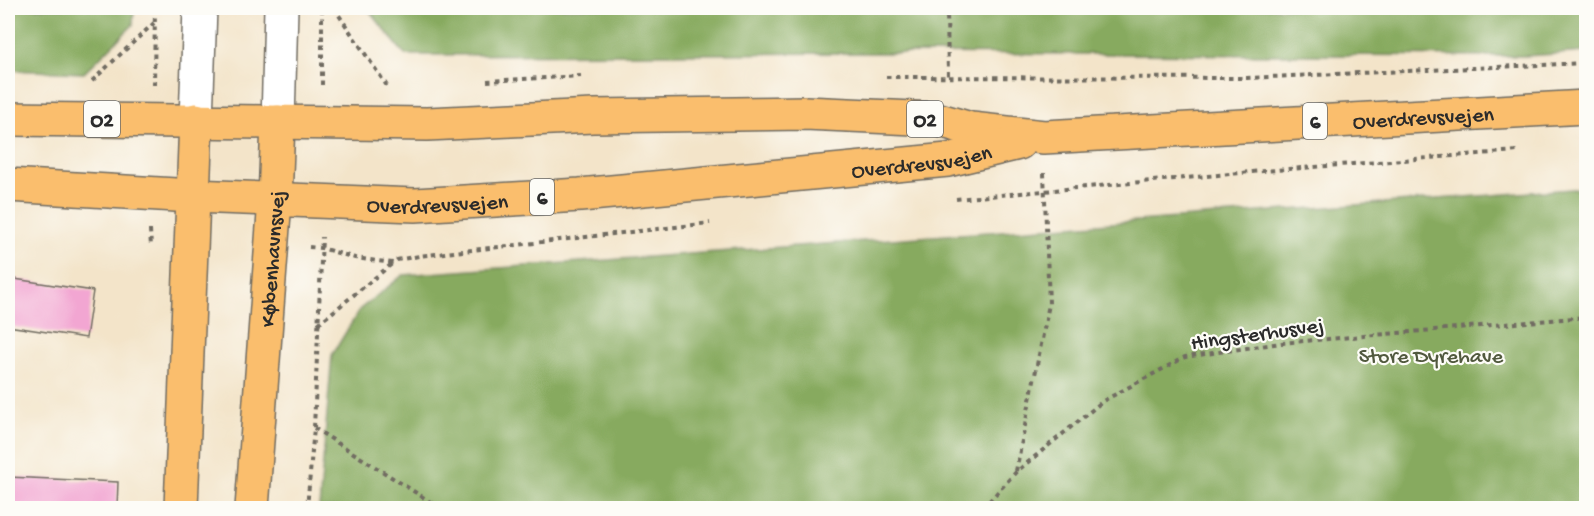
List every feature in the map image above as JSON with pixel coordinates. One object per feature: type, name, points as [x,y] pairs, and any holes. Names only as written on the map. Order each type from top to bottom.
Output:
[{"type":"main road","name":"Overdrevsvejen","points":[[8,119],[427,124],[593,116],[805,113],[936,120],[971,129],[1044,137],[1587,107]]},
{"type":"main road","points":[[181,508],[196,120]]},
{"type":"main road","name":"Københavnsvej","points":[[252,508],[275,200],[278,122]]},
{"type":"main road","name":"Overdrevsvejen","points":[[8,185],[193,196],[415,205],[580,195],[948,160],[1044,137]]},
{"type":"street","points":[[196,120],[200,8]]},
{"type":"street","name":"Københavnsvej","points":[[278,122],[281,8]]},
{"type":"path","points":[[334,8],[387,86],[398,86]]},
{"type":"path","points":[[947,8],[949,76]]},
{"type":"path","points":[[88,85],[155,22]]},
{"type":"path","points":[[885,76],[1247,78],[1587,63]]},
{"type":"path","points":[[480,81],[583,76]]},
{"type":"path","points":[[1016,472],[1049,304],[1044,137]]},
{"type":"path","points":[[950,200],[1263,171],[1523,151]]},
{"type":"path","points":[[307,508],[314,428],[317,324],[397,260],[722,222]]},
{"type":"path","points":[[321,248],[355,258],[393,263]]},
{"type":"path","name":"Hingsterhusvej","points":[[983,508],[1016,472],[1103,401],[1185,357],[1281,343],[1587,317]]},
{"type":"path","points":[[314,428],[440,508]]},
{"type":"green space","points":[[8,8],[134,8],[133,25],[84,73],[8,70]]},
{"type":"green space","points":[[367,8],[1586,8],[1586,52],[1525,56],[886,53],[405,55]]},
{"type":"green space","name":"Store Dyrehave","points":[[1586,188],[1586,508],[319,508],[332,355],[360,309],[403,275]]},
{"type":"building","points":[[8,278],[93,291],[86,338],[8,326]]},
{"type":"building","points":[[8,477],[118,482],[117,508],[8,508]]}]
